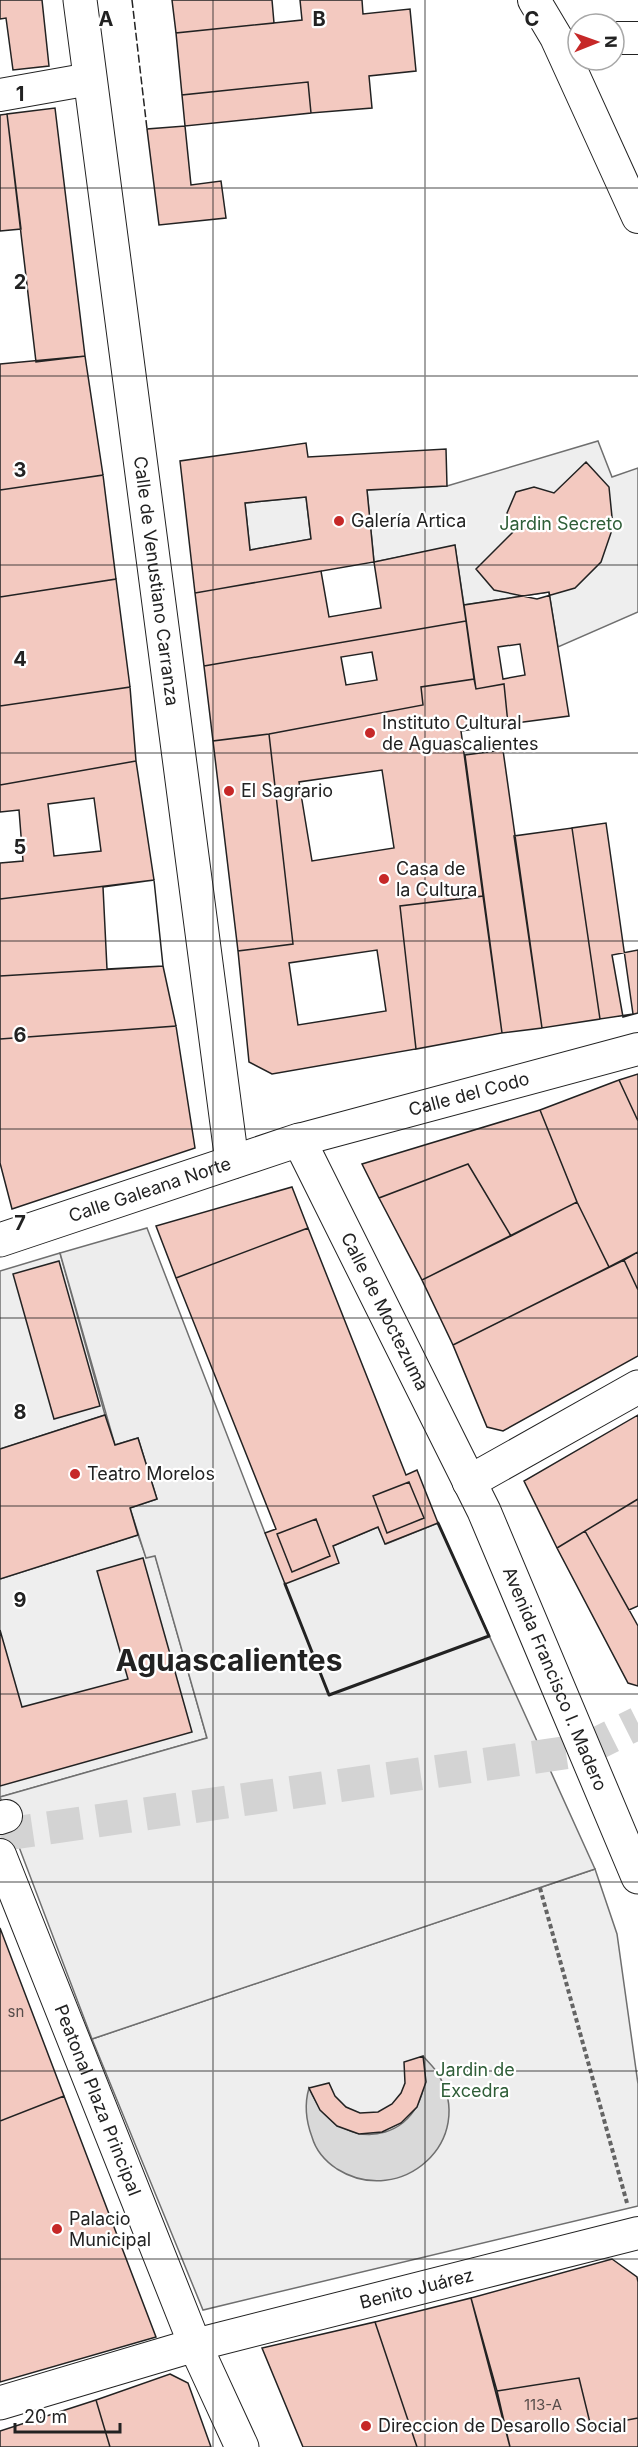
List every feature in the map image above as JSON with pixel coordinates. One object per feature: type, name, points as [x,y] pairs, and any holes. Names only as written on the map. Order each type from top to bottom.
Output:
[{"type":"street","name":"Calle de Venustiano Carranza","points":[[80,0],[232,1162]]},
{"type":"street","points":[[534,0],[566,37]]},
{"type":"street","points":[[580,72],[638,217]]},
{"type":"street","points":[[0,95],[90,79]]},
{"type":"street","name":"Calle del Codo","points":[[299,1140],[638,1049]]},
{"type":"street","name":"Calle Galeana Norte","points":[[0,1240],[299,1140]]},
{"type":"street","name":"Calle de Moctezuma","points":[[299,1140],[469,1482]]},
{"type":"street","points":[[469,1482],[638,1387]]},
{"type":"street","name":"Avenida Francisco I. Madero","points":[[469,1482],[540,1642],[638,1877]]},
{"type":"street","name":"Peatonal Plaza Principal","points":[[0,1855],[195,2345]]},
{"type":"street","name":"Benito Juárez","points":[[195,2345],[636,2233]]},
{"type":"street","points":[[0,2403],[195,2345],[242,2447]]},
{"type":"path","points":[[540,1888],[636,2233]]},
{"type":"green space","name":"Jardin Secreto","points":[[598,441],[612,477],[638,468],[638,612],[558,647],[549,592],[464,605],[455,546],[374,562],[367,490],[447,486]]},
{"type":"green space","points":[[306,497],[311,539],[250,550],[245,503]]},
{"type":"green space","points":[[60,1253],[105,1415],[0,1449],[0,1271]]},
{"type":"green space","points":[[138,1535],[146,1557],[155,1555],[207,1738],[0,1797],[0,1579]]},
{"type":"green space","name":"Jardin de Excedra","points":[[595,1869],[617,1934],[638,2084],[638,2206],[203,2310],[92,2039]]},
{"type":"shaded area","points":[[147,1228],[265,1533],[333,1546],[378,1527],[386,1544],[438,1523],[595,1869],[92,2039],[0,1797],[207,1738],[155,1556],[146,1558],[130,1508],[157,1499],[138,1438],[115,1445],[60,1253]]},
{"type":"shaded area","points":[[423,2056],[437,2072],[448,2099],[448,2122],[440,2144],[426,2161],[408,2174],[385,2180],[361,2179],[329,2163],[316,2147],[308,2125],[306,2107],[309,2088],[325,2113],[344,2128],[365,2134],[385,2132],[403,2122],[417,2106],[424,2084]]},
{"type":"building","points":[[0,0],[42,0],[49,66],[13,70],[6,18],[0,19]]},
{"type":"building","points":[[172,0],[272,0],[274,23],[176,33]]},
{"type":"building","points":[[300,0],[362,0],[363,14],[410,9],[416,71],[369,76],[372,108],[311,113],[308,82],[182,95],[176,33],[302,20]]},
{"type":"building","points":[[308,82],[311,113],[185,126],[182,95]]},
{"type":"building","points":[[55,108],[85,356],[36,362],[7,114]]},
{"type":"building","points":[[7,114],[21,229],[0,231],[0,115]]},
{"type":"building","points":[[185,126],[191,185],[221,181],[226,218],[159,225],[147,129]]},
{"type":"building","points":[[85,356],[103,475],[0,490],[0,364]]},
{"type":"building","name":"Galería Artica","points":[[306,443],[308,457],[446,449],[447,486],[367,490],[374,562],[195,593],[180,461]],"holes":[[[306,497],[311,539],[250,550],[245,503]]]},
{"type":"building","points":[[586,462],[609,487],[613,527],[601,562],[575,588],[537,599],[494,590],[476,569],[514,531],[507,513],[516,492],[534,487],[554,493]]},
{"type":"building","points":[[103,475],[116,579],[0,597],[0,490]]},
{"type":"building","points":[[455,545],[466,621],[204,666],[195,593],[321,571],[329,617],[381,608],[374,562]]},
{"type":"building","points":[[116,579],[130,687],[0,706],[0,597]]},
{"type":"building","points":[[549,592],[569,716],[508,724],[504,684],[476,689],[464,605]],"holes":[[[520,644],[525,675],[503,679],[498,647]]]},
{"type":"building","points":[[466,621],[474,679],[421,687],[423,705],[269,734],[213,741],[204,666]],"holes":[[[372,652],[377,680],[346,685],[341,657]]]},
{"type":"building","name":"Casa de la Cultura","points":[[474,679],[476,689],[504,684],[508,724],[461,731],[483,896],[400,906],[416,1049],[272,1074],[249,1062],[238,951],[293,944],[269,734],[423,705],[421,687]],"holes":[[[382,770],[394,848],[312,861],[299,782]],[[377,950],[386,1011],[298,1025],[289,963]]]},
{"type":"building","points":[[130,687],[136,761],[0,785],[0,706]]},
{"type":"building","points":[[269,734],[293,944],[238,951],[213,741]]},
{"type":"building","points":[[503,750],[542,1028],[502,1033],[465,755]]},
{"type":"building","points":[[136,761],[154,880],[0,899],[0,863],[23,861],[19,810],[0,812],[0,785]],"holes":[[[94,798],[101,851],[54,856],[48,804]]]},
{"type":"building","points":[[606,823],[633,1014],[600,1019],[572,828]]},
{"type":"building","points":[[572,828],[600,1019],[542,1028],[514,836]]},
{"type":"building","points":[[154,880],[163,966],[0,976],[0,899]]},
{"type":"building","points":[[154,880],[163,966],[107,969],[103,887]]},
{"type":"building","points":[[483,896],[502,1033],[416,1049],[400,906]]},
{"type":"building","points":[[638,950],[638,1013],[623,1017],[612,955]]},
{"type":"building","points":[[163,966],[176,1026],[0,1039],[0,976]]},
{"type":"building","points":[[176,1026],[195,1148],[12,1209],[0,1163],[0,1039]]},
{"type":"building","points":[[638,1074],[638,1121],[619,1080]]},
{"type":"building","points":[[619,1080],[638,1121],[638,1252],[609,1267],[577,1202],[540,1110]]},
{"type":"building","points":[[540,1110],[577,1202],[511,1236],[468,1164],[379,1198],[362,1164]]},
{"type":"building","points":[[468,1164],[511,1236],[422,1280],[379,1198]]},
{"type":"building","points":[[292,1187],[308,1228],[176,1278],[156,1226]]},
{"type":"building","points":[[577,1202],[609,1267],[453,1345],[422,1280]]},
{"type":"building","points":[[308,1228],[406,1475],[417,1470],[438,1523],[385,1544],[378,1527],[333,1546],[339,1563],[285,1584],[265,1533],[276,1529],[176,1278]],"holes":[[[409,1482],[424,1518],[387,1533],[373,1496]],[[316,1519],[330,1556],[292,1572],[277,1534]]]},
{"type":"building","points":[[638,1252],[638,1290],[624,1260]]},
{"type":"building","points":[[624,1260],[638,1290],[638,1356],[503,1431],[487,1427],[453,1345]]},
{"type":"building","points":[[59,1261],[100,1406],[54,1419],[13,1274]]},
{"type":"building","name":"Teatro Morelos","points":[[105,1415],[115,1445],[138,1438],[157,1499],[130,1508],[138,1535],[0,1579],[0,1449]]},
{"type":"building","points":[[638,1415],[638,1499],[557,1548],[524,1481]]},
{"type":"building","points":[[409,1482],[424,1518],[387,1533],[373,1496]]},
{"type":"building","points":[[638,1499],[638,1606],[629,1610],[585,1531]]},
{"type":"building","points":[[316,1519],[330,1556],[292,1572],[277,1534]]},
{"type":"building","points":[[585,1531],[638,1626],[638,1686],[628,1683],[557,1548]]},
{"type":"building","points":[[143,1558],[192,1732],[0,1786],[0,1630],[22,1707],[128,1679],[97,1571]]},
{"type":"building","points":[[0,1928],[64,2096],[0,2121]]},
{"type":"building","points":[[423,2056],[426,2082],[417,2107],[401,2123],[382,2132],[359,2134],[337,2126],[320,2110],[309,2088],[329,2083],[335,2096],[346,2107],[360,2113],[378,2112],[392,2104],[401,2093],[405,2083],[404,2062]]},
{"type":"building","name":"Palacio Municipal","points":[[64,2096],[156,2337],[0,2382],[0,2121]]},
{"type":"building","points":[[612,2259],[637,2277],[638,2282],[638,2418],[591,2427],[579,2378],[497,2391],[471,2298]]},
{"type":"building","points":[[471,2298],[510,2447],[417,2447],[375,2322]]},
{"type":"building","points":[[375,2322],[417,2447],[303,2447],[262,2348]]},
{"type":"building","points":[[170,2374],[188,2383],[211,2447],[110,2447],[96,2400]]},
{"type":"building","points":[[579,2378],[591,2427],[638,2418],[638,2447],[510,2447],[497,2391]]},
{"type":"building","points":[[96,2400],[110,2447],[0,2447],[0,2431]]},
{"type":"tunnel","points":[[0,1835],[584,1750],[638,1723]]},
{"type":"fence","points":[[132,0],[147,129]]},
{"type":"wall","points":[[285,1584],[329,1695],[489,1636],[438,1523]]},
{"type":"place","name":"Galería Artica","points":[[339,521]]},
{"type":"place","name":"Instituto Cultural de Aguascalientes","points":[[370,733]]},
{"type":"place","name":"El Sagrario","points":[[229,791]]},
{"type":"place","name":"Casa de la Cultura","points":[[384,879]]},
{"type":"place","name":"Teatro Morelos","points":[[75,1474]]},
{"type":"place","name":"Palacio Municipal","points":[[57,2229]]},
{"type":"place","name":"Direccion de Desarollo Social","points":[[366,2426]]},
{"type":"district","name":"Aguascalientes","points":[[229,1661]]}]
